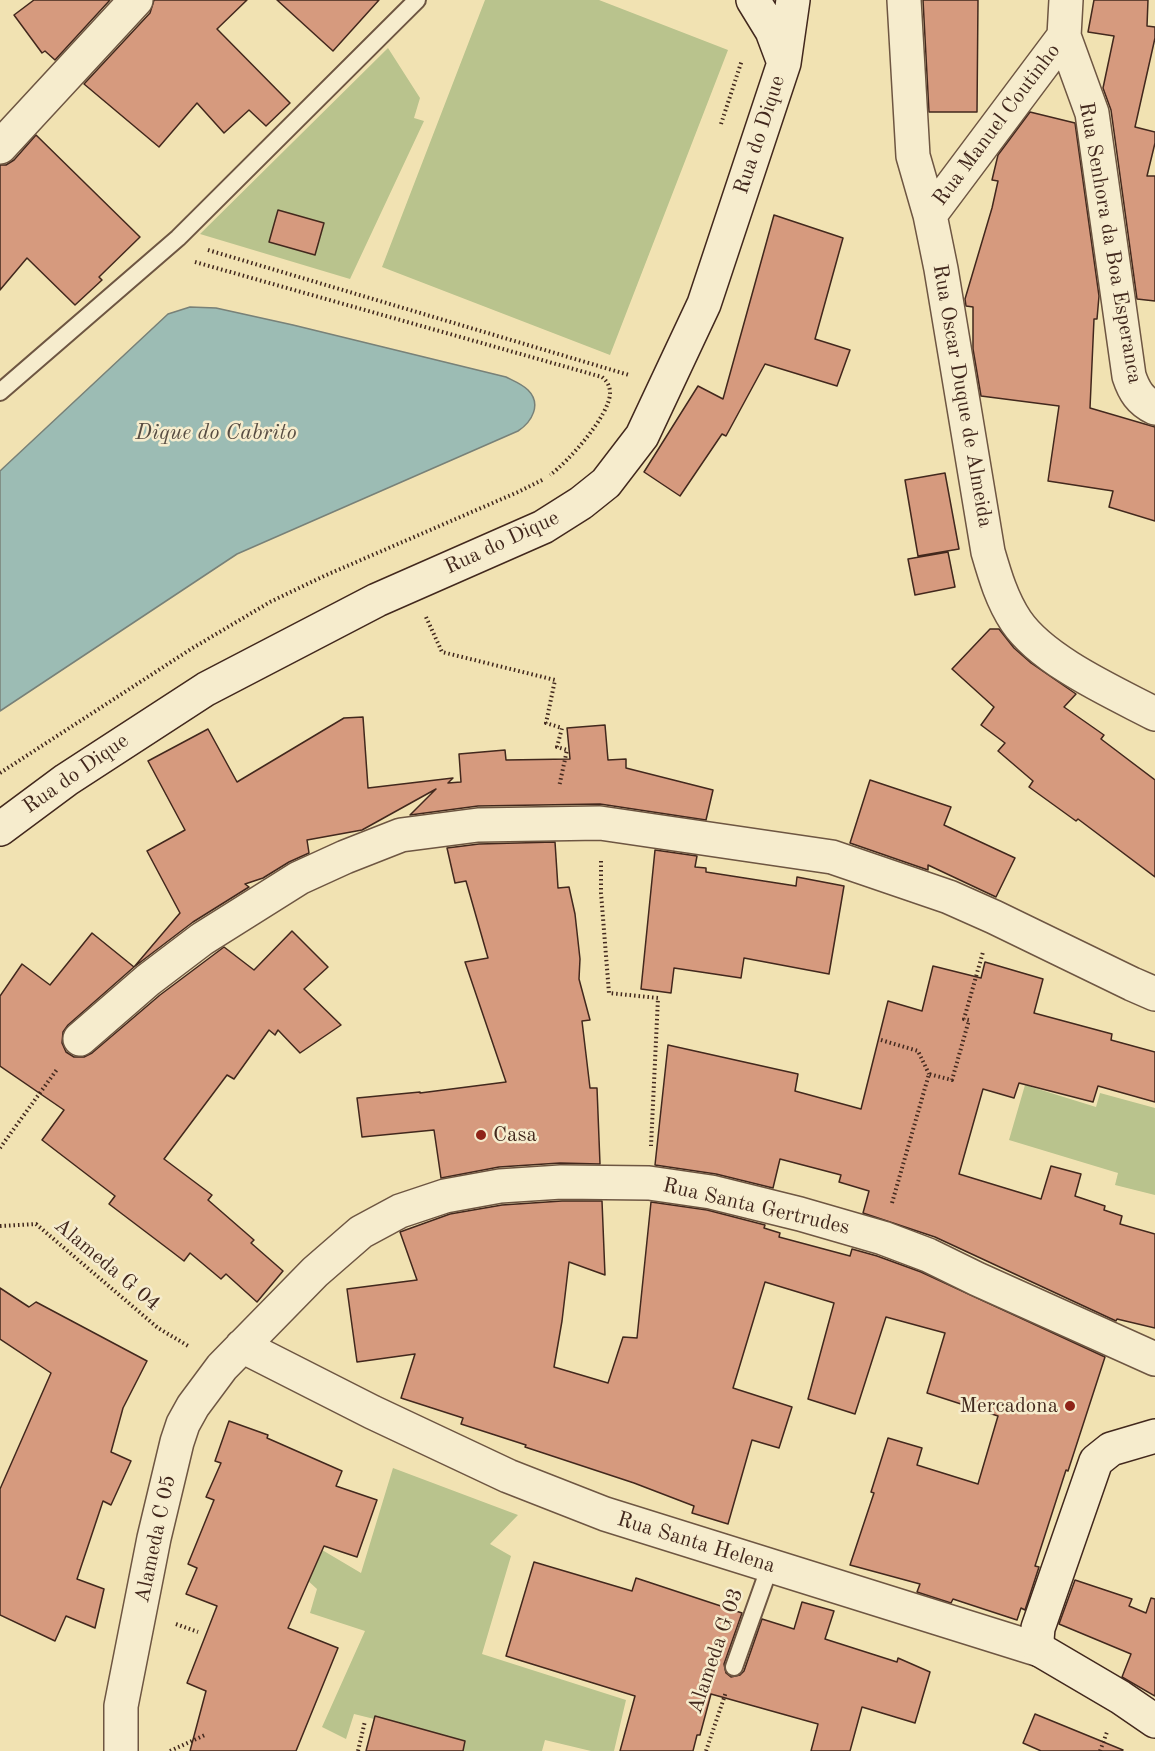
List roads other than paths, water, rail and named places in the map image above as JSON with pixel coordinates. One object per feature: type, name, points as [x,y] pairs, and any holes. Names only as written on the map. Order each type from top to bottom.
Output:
[{"type":"street","points":[[0,147],[136,0]]},
{"type":"street","points":[[753,0],[772,31],[784,63]]},
{"type":"street","name":"Rua do Dique","points":[[0,829],[66,780],[206,689],[377,600],[543,527],[581,503],[606,483],[642,436],[704,304],[784,63],[794,0]]},
{"type":"street","name":"Rua Oscar Duque de Almeida","points":[[904,0],[913,156],[930,215],[988,552],[1007,606],[1018,624],[1035,642],[1075,672],[1155,714]]},
{"type":"street","points":[[1064,36],[1066,0]]},
{"type":"street","name":"Rua Manuel Coutinho","points":[[930,215],[1064,36]]},
{"type":"street","name":"Rua Senhora da Boa Esperanca","points":[[1064,36],[1092,113],[1129,376],[1134,391],[1145,404],[1155,408]]},
{"type":"street","points":[[80,1039],[148,980],[202,939],[299,878],[345,856],[400,835],[478,825],[600,823],[832,856],[949,897],[994,916],[1155,994]]},
{"type":"street","name":"Rua Santa Gertrudes","points":[[242,1347],[315,1272],[361,1232],[400,1211],[445,1196],[500,1186],[561,1182],[649,1183],[711,1192],[883,1238],[928,1255],[1155,1359]]},
{"type":"street","name":"Rua Santa Helena","points":[[242,1347],[508,1476],[605,1514],[1040,1650],[1120,1697],[1155,1721]]},
{"type":"street","name":"Alameda C 05","points":[[121,1751],[120,1706],[154,1538],[177,1442],[183,1424],[193,1406],[222,1366],[242,1347]]},
{"type":"street","points":[[1040,1650],[1037,1640],[1038,1628],[1096,1461],[1111,1449],[1155,1436]]},
{"type":"lane","points":[[0,393],[178,238],[417,0]]},
{"type":"lane","name":"Alameda G 03","points":[[734,1667],[770,1566]]},
{"type":"water","name":"Dique do Cabrito","points":[[190,307],[216,308],[293,325],[506,377],[521,384],[532,395],[534,412],[518,431],[237,554],[0,711],[0,471],[168,314]]},
{"type":"place","name":"Casa","points":[[481,1135]]},
{"type":"place","name":"Mercadona","points":[[1070,1406]]}]
